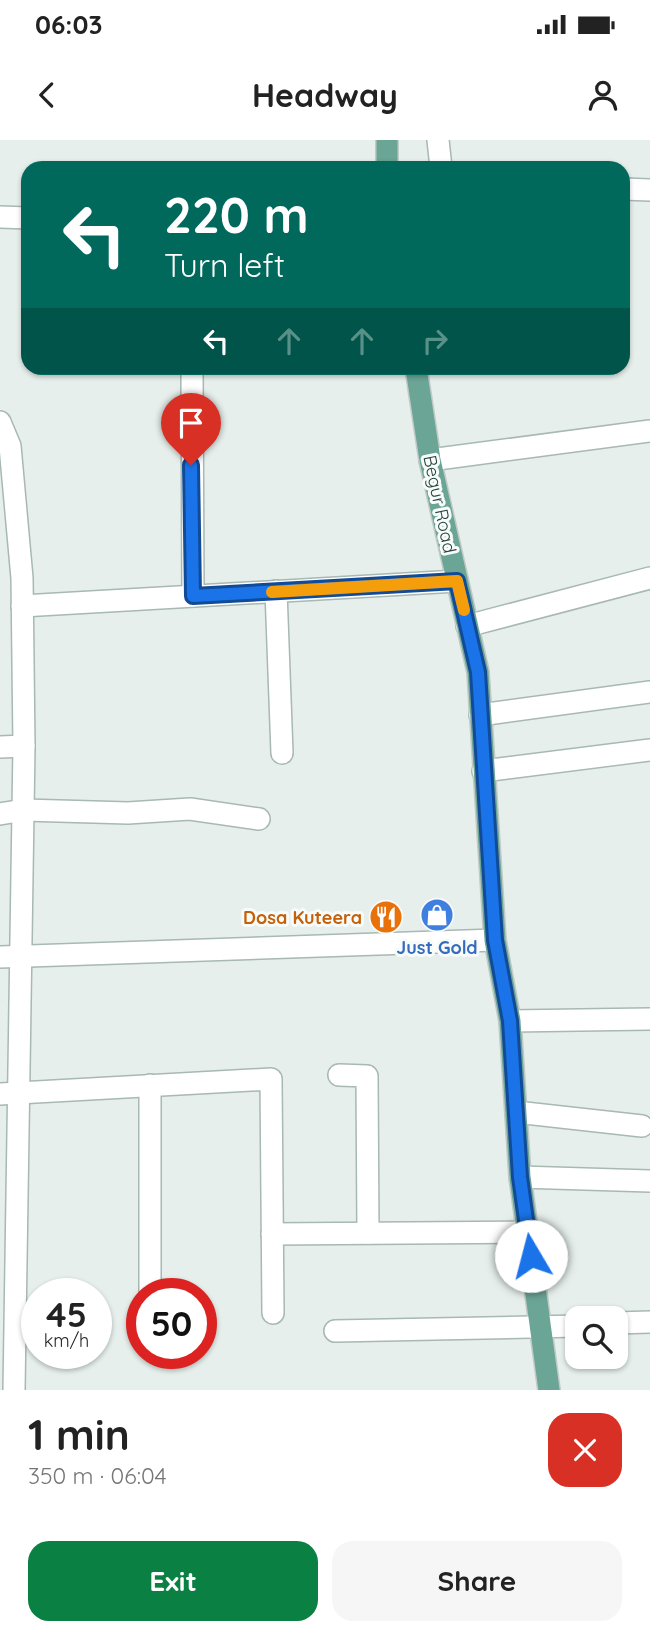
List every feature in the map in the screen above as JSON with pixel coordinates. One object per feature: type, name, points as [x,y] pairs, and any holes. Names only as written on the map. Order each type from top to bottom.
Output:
[{"type":"main road","points":[[387,140],[387,161]]},
{"type":"main road","name":"Begur Road","points":[[417,375],[430,460],[478,672],[495,940],[510,1021],[520,1177],[549,1390]]},
{"type":"street","points":[[438,140],[440,161]]},
{"type":"street","points":[[630,189],[650,190]]},
{"type":"street","points":[[0,217],[21,218]]},
{"type":"street","points":[[192,375],[193,596]]},
{"type":"street","points":[[0,422],[10,446],[22,578],[24,810],[10,956],[9,1093],[15,1390]]},
{"type":"street","points":[[430,460],[650,431]]},
{"type":"street","points":[[467,626],[650,578]]},
{"type":"street","points":[[22,607],[457,581]]},
{"type":"street","points":[[276,591],[282,753]]},
{"type":"street","points":[[480,715],[650,692]]},
{"type":"street","points":[[0,747],[24,746]]},
{"type":"street","points":[[483,771],[650,750]]},
{"type":"street","points":[[0,814],[24,810],[128,813],[190,809],[259,818]]},
{"type":"street","points":[[10,956],[495,940]]},
{"type":"street","points":[[510,1021],[650,1019]]},
{"type":"street","points":[[339,1075],[367,1076],[368,1233]]},
{"type":"street","points":[[9,1093],[271,1079],[273,1314]]},
{"type":"street","points":[[150,1086],[150,1278]]},
{"type":"street","points":[[516,1112],[642,1125]]},
{"type":"street","points":[[520,1177],[650,1181]]},
{"type":"street","points":[[272,1234],[527,1232]]},
{"type":"street","points":[[628,1323],[650,1322]]},
{"type":"street","points":[[335,1331],[565,1326]]},
{"type":"slow traffic","points":[[272,592],[457,581],[464,610]]},
{"type":"place","name":"Just Gold","points":[[437,915]]},
{"type":"place","name":"Dosa Kuteera","points":[[386,917]]},
{"type":"route","points":[[191,465],[193,596],[457,581],[478,672],[495,940],[510,1021],[520,1177],[531,1256]]}]
